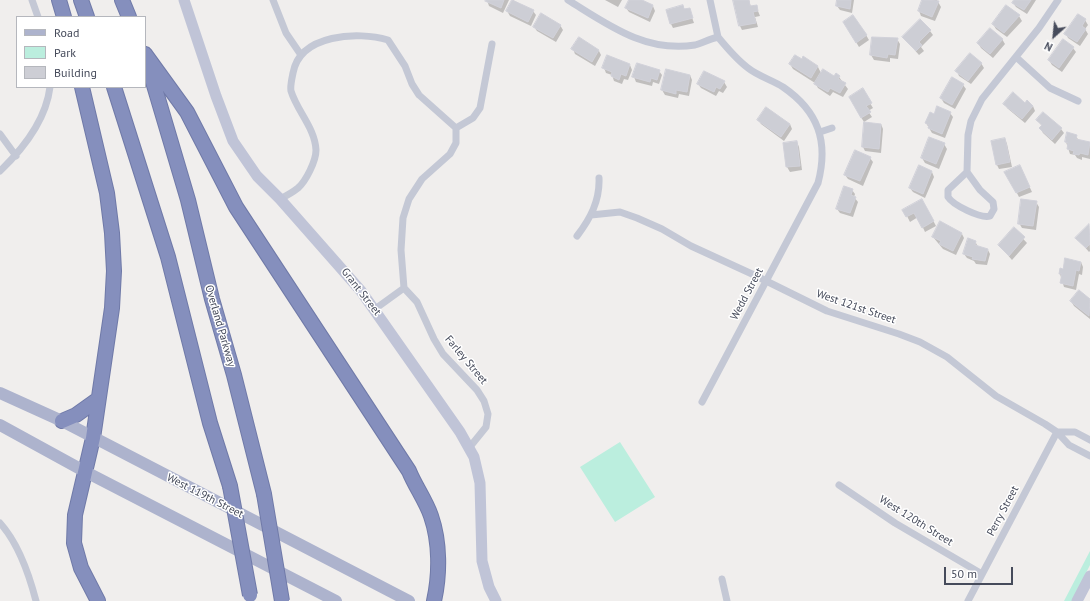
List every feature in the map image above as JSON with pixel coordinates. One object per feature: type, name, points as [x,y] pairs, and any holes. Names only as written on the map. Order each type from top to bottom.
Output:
[{"type":"highway","points":[[59,0],[64,16]]},
{"type":"highway","points":[[81,0],[88,16]]},
{"type":"highway","points":[[122,0],[130,16]]},
{"type":"highway","points":[[146,55],[187,112],[236,207],[409,471],[431,515],[438,557],[437,588],[434,601]]},
{"type":"highway","name":"Overland Parkway","points":[[146,57],[188,200],[212,299],[234,375],[264,494],[282,601]]},
{"type":"highway","points":[[82,88],[107,193],[112,233],[112,308],[97,400],[93,438],[84,471],[75,515],[74,543],[81,568],[98,601]]},
{"type":"highway","points":[[114,88],[168,257],[210,423],[230,486],[251,598]]},
{"type":"highway","points":[[62,420],[76,415],[97,400]]},
{"type":"main road","name":"West 119th Street","points":[[0,393],[62,420],[93,438],[409,601]]},
{"type":"main road","points":[[0,425],[84,471],[336,601]]},
{"type":"street","points":[[32,0],[38,16]]},
{"type":"street","name":"Grant Street","points":[[184,0],[220,110],[233,141],[257,176],[280,199],[375,309],[456,426],[469,448],[477,466],[480,483],[482,561],[489,587],[496,601]]},
{"type":"street","points":[[273,0],[286,33],[301,54]]},
{"type":"street","points":[[568,0],[607,25],[628,36],[645,42],[683,46],[696,45],[718,37]]},
{"type":"street","points":[[710,0],[718,37],[735,57],[749,69],[782,87],[795,97],[815,120],[820,132],[832,128]]},
{"type":"street","points":[[967,172],[948,190],[948,197],[954,203],[981,217],[990,216],[994,209],[993,202],[980,190],[967,172],[968,135],[971,121],[982,99],[1016,57],[1058,0]]},
{"type":"street","points":[[280,199],[299,188],[314,161],[316,149],[312,135],[291,89],[294,65],[301,54],[317,43],[328,39],[362,34],[388,40],[405,66],[418,95],[456,128],[456,143],[450,154],[422,179],[406,207],[403,218],[401,250],[404,288],[375,309]]},
{"type":"street","points":[[456,128],[473,118],[480,108],[492,44]]},
{"type":"street","points":[[1016,57],[1050,88],[1078,101]]},
{"type":"street","points":[[0,171],[16,156],[33,131],[48,101],[50,88]]},
{"type":"street","name":"Wedd Street","points":[[702,402],[812,197],[818,183],[822,159],[823,143],[820,132]]},
{"type":"street","points":[[0,134],[16,156]]},
{"type":"street","points":[[577,236],[592,215],[597,200],[599,178]]},
{"type":"street","name":"West 121st Street","points":[[592,215],[620,212],[637,218],[691,246],[827,311],[920,342],[947,357],[1008,404],[1057,432],[1069,444],[1090,456]]},
{"type":"street","name":"Farley Street","points":[[404,288],[417,302],[434,339],[443,354],[477,390],[484,401],[488,414],[486,427],[469,448]]},
{"type":"street","name":"West 121st Street","points":[[1057,432],[1075,432],[1090,440]]},
{"type":"street","name":"Perry Street","points":[[968,601],[1057,432]]},
{"type":"street","name":"West 120th Street","points":[[839,486],[895,523],[982,574]]},
{"type":"street","points":[[0,523],[6,530],[23,560],[36,601]]},
{"type":"street","points":[[1077,601],[1090,576]]},
{"type":"street","points":[[722,579],[727,601]]},
{"type":"green space","points":[[620,442],[655,497],[615,522],[580,467]]},
{"type":"green space","points":[[1090,551],[1090,565],[1072,601],[1064,601]]},
{"type":"building","points":[[504,0],[501,8],[485,1]]},
{"type":"building","points":[[512,0],[534,10],[528,22],[506,11]]},
{"type":"building","points":[[629,0],[642,0],[653,5],[648,18],[625,8]]},
{"type":"building","points":[[733,0],[749,0],[750,6],[757,5],[758,11],[753,12],[756,23],[739,26]]},
{"type":"building","points":[[837,0],[851,0],[850,9],[836,6]]},
{"type":"building","points":[[922,0],[939,1],[932,17],[918,11]]},
{"type":"building","points":[[1014,0],[1031,0],[1024,10],[1012,3]]},
{"type":"building","points":[[683,5],[684,9],[690,8],[693,18],[670,24],[666,10]]},
{"type":"building","points":[[1006,5],[1020,15],[1004,33],[992,24]]},
{"type":"building","points":[[541,13],[561,25],[553,38],[533,27]]},
{"type":"building","points":[[1078,14],[1086,19],[1082,26],[1086,29],[1077,42],[1064,34]]},
{"type":"building","points":[[853,15],[867,35],[856,43],[843,22]]},
{"type":"building","points":[[920,19],[931,30],[919,42],[922,45],[916,51],[902,37]]},
{"type":"building","points":[[990,28],[1003,39],[990,54],[977,43]]},
{"type":"building","points":[[579,37],[599,50],[592,62],[571,49]]},
{"type":"building","points":[[872,37],[898,38],[895,55],[888,54],[887,58],[870,55]]},
{"type":"building","points":[[1063,39],[1074,47],[1059,68],[1048,60]]},
{"type":"building","points":[[970,53],[982,63],[968,81],[955,71]]},
{"type":"building","points":[[607,55],[630,64],[626,76],[621,74],[619,80],[611,76],[612,72],[602,68]]},
{"type":"building","points":[[795,55],[802,59],[803,56],[818,66],[811,78],[789,64]]},
{"type":"building","points":[[637,63],[660,70],[657,80],[651,78],[650,82],[632,77]]},
{"type":"building","points":[[666,69],[690,75],[687,92],[676,90],[676,94],[661,90]]},
{"type":"building","points":[[823,69],[834,76],[836,73],[840,76],[838,79],[846,83],[840,93],[830,88],[828,92],[814,84]]},
{"type":"building","points":[[704,71],[725,81],[720,89],[716,87],[714,92],[697,84]]},
{"type":"building","points":[[952,77],[964,84],[952,105],[940,98]]},
{"type":"building","points":[[863,88],[872,103],[866,106],[871,112],[861,118],[849,97]]},
{"type":"building","points":[[1013,92],[1025,103],[1027,100],[1033,106],[1022,119],[1003,104]]},
{"type":"building","points":[[937,106],[951,112],[942,134],[928,128],[929,125],[925,123],[930,112],[934,114]]},
{"type":"building","points":[[766,107],[790,124],[781,137],[757,120]]},
{"type":"building","points":[[1043,112],[1062,128],[1052,140],[1039,128],[1042,125],[1036,120]]},
{"type":"building","points":[[864,122],[881,124],[879,149],[862,147]]},
{"type":"building","points":[[1067,132],[1077,135],[1076,139],[1090,142],[1088,155],[1080,153],[1079,155],[1073,154],[1074,151],[1067,149],[1068,143],[1065,142]]},
{"type":"building","points":[[929,137],[945,143],[936,164],[921,158]]},
{"type":"building","points":[[1005,138],[1010,162],[996,165],[991,141]]},
{"type":"building","points":[[797,141],[800,166],[786,167],[783,143]]},
{"type":"building","points":[[855,150],[871,157],[860,181],[844,175]]},
{"type":"building","points":[[919,165],[932,171],[923,194],[909,188]]},
{"type":"building","points":[[1020,165],[1030,187],[1016,193],[1004,172]]},
{"type":"building","points":[[844,186],[853,189],[851,195],[856,197],[850,213],[836,209]]},
{"type":"building","points":[[922,199],[934,221],[922,228],[914,213],[906,217],[902,210]]},
{"type":"building","points":[[1021,199],[1037,201],[1033,226],[1018,224]]},
{"type":"building","points":[[940,221],[962,233],[953,251],[939,244],[941,241],[932,237]]},
{"type":"building","points":[[1089,224],[1090,244],[1086,248],[1075,238]]},
{"type":"building","points":[[1014,227],[1025,237],[1009,256],[998,245]]},
{"type":"building","points":[[968,238],[976,241],[975,245],[988,249],[985,261],[972,259],[973,257],[963,254]]},
{"type":"building","points":[[1065,258],[1081,262],[1079,271],[1076,270],[1073,286],[1060,283],[1062,274],[1059,274],[1060,268],[1063,269]]},
{"type":"building","points":[[1079,290],[1090,299],[1089,316],[1070,301]]}]
